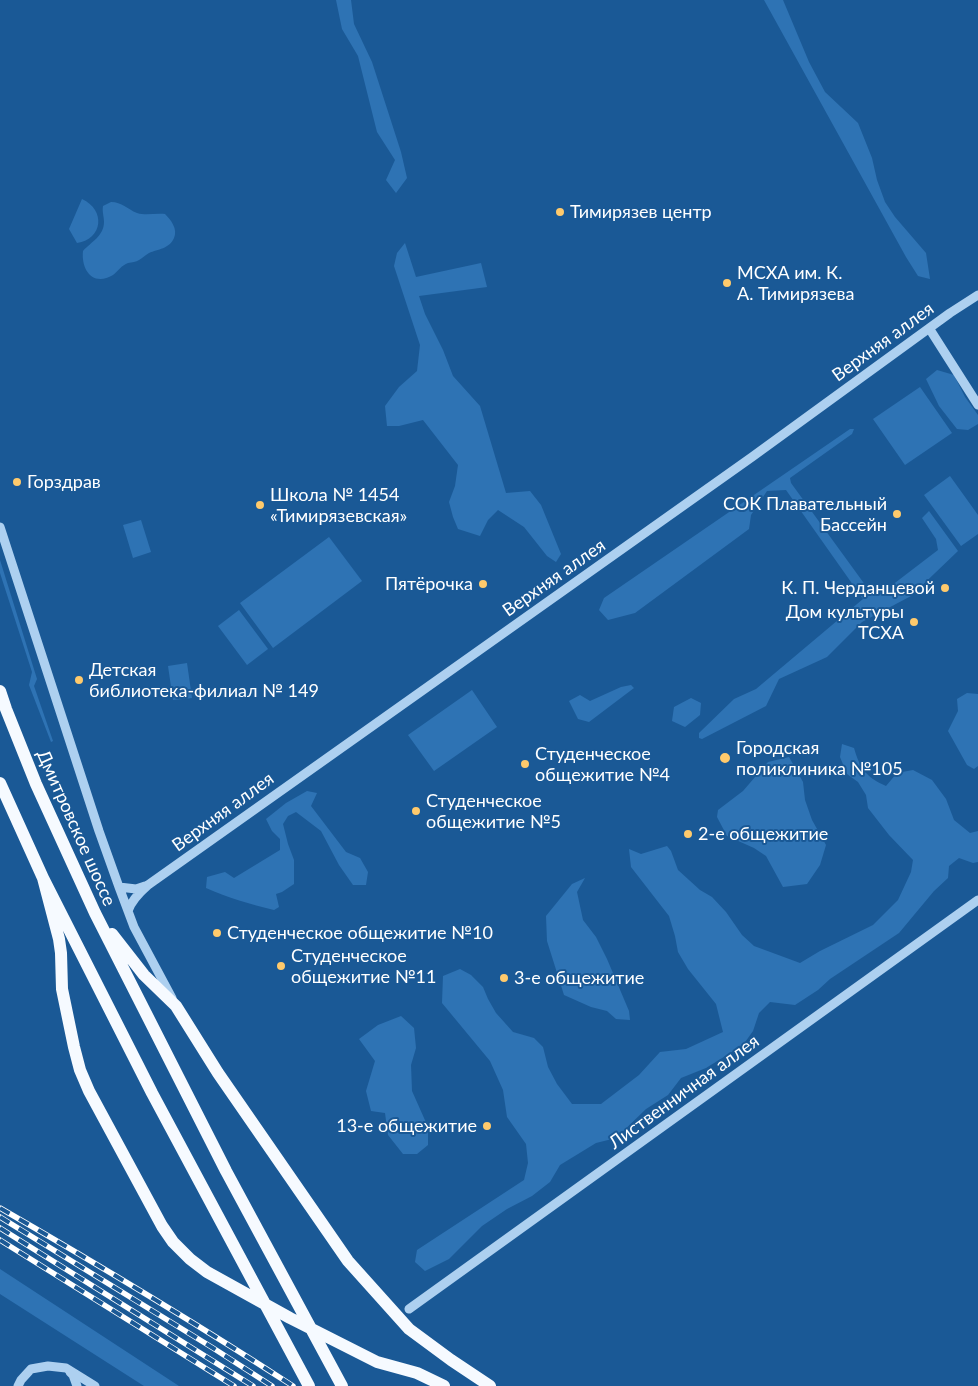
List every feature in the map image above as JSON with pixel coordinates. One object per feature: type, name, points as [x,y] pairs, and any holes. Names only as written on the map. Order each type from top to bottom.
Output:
[{"type":"main road","name":"Дмитровское шоссе","points":[[0,691],[36,784],[95,913],[226,1171],[342,1386]]},
{"type":"main road","points":[[0,783],[44,878],[192,1169],[309,1386]]},
{"type":"main road","points":[[44,878],[61,953],[62,989],[80,1070],[89,1091],[173,1242],[190,1260],[207,1272],[290,1318],[377,1362],[418,1373],[444,1386]]},
{"type":"main road","points":[[95,913],[144,975],[176,1006],[218,1072],[348,1261],[409,1329],[490,1386]]},
{"type":"street","name":"Верхняя аллея","points":[[128,911],[129,905],[148,885],[978,295]]},
{"type":"street","points":[[929,328],[978,405]]},
{"type":"street","points":[[0,527],[99,831],[128,911],[134,927],[176,1006]]},
{"type":"street","points":[[119,886],[136,889],[148,885]]},
{"type":"street","name":"Лиственничная аллея","points":[[413,1306],[978,900]]},
{"type":"street","points":[[18,1386],[31,1370],[48,1366],[66,1368],[95,1386]]},
{"type":"street","points":[[66,1368],[73,1375],[77,1386]]},
{"type":"shaded area","points":[[336,0],[351,0],[354,24],[372,62],[401,152],[407,178],[396,193],[386,180],[395,160],[377,132],[358,56],[342,29]]},
{"type":"shaded area","points":[[764,0],[783,0],[809,62],[825,92],[858,123],[872,158],[885,202],[895,217],[926,253],[930,279],[918,276],[906,257]]},
{"type":"shaded area","points":[[82,199],[95,210],[98,224],[92,236],[77,243],[69,229]]},
{"type":"shaded area","points":[[111,202],[118,203],[140,214],[165,214],[173,225],[175,235],[172,242],[166,247],[149,253],[138,261],[126,264],[113,275],[100,279],[94,278],[86,270],[83,251],[102,231],[104,222],[103,206]]},
{"type":"shaded area","points":[[405,243],[416,277],[481,263],[487,287],[419,296],[425,314],[443,350],[453,376],[480,406],[506,493],[530,491],[541,505],[561,554],[556,562],[547,556],[524,527],[498,510],[488,520],[480,536],[458,529],[449,502],[455,486],[458,465],[423,420],[399,426],[387,426],[385,406],[399,387],[417,371],[420,345],[394,266],[397,253]]},
{"type":"shaded area","points":[[937,370],[954,375],[965,397],[978,415],[978,424],[968,430],[957,429],[939,406],[926,379]]},
{"type":"shaded area","points":[[920,387],[952,433],[905,465],[873,419]]},
{"type":"shaded area","points":[[850,429],[854,429],[852,434],[790,478],[791,483],[871,593],[887,589],[938,550],[936,539],[922,518],[929,511],[958,551],[911,596],[862,622],[827,657],[779,679],[766,706],[702,739],[699,738],[699,733],[734,699],[756,689],[863,599],[786,490],[767,491],[751,515],[749,529],[635,613],[608,620],[599,610],[604,598]]},
{"type":"shaded area","points":[[950,476],[978,515],[978,534],[961,546],[924,495]]},
{"type":"shaded area","points":[[141,520],[151,552],[133,558],[123,525]]},
{"type":"shaded area","points":[[329,537],[362,581],[273,648],[240,603]]},
{"type":"shaded area","points":[[0,560],[37,679],[34,686],[53,741],[51,742],[29,685],[32,672],[0,573]]},
{"type":"shaded area","points":[[239,610],[268,649],[247,665],[218,626]]},
{"type":"shaded area","points":[[187,663],[192,698],[173,700],[168,666]]},
{"type":"shaded area","points":[[631,685],[634,688],[589,722],[578,719],[569,701],[580,695],[590,701],[621,687]]},
{"type":"shaded area","points":[[472,690],[497,727],[434,771],[408,735]]},
{"type":"shaded area","points":[[967,693],[978,694],[978,766],[974,769],[967,765],[948,731],[958,711],[957,699]]},
{"type":"shaded area","points":[[691,698],[701,703],[700,715],[685,727],[672,721],[674,707]]},
{"type":"shaded area","points":[[842,744],[854,748],[861,767],[865,772],[886,786],[897,773],[913,770],[932,780],[946,799],[954,820],[970,833],[978,831],[978,862],[973,863],[959,858],[949,866],[948,878],[934,891],[899,933],[795,1005],[770,1002],[759,1013],[753,1031],[743,1045],[706,1068],[681,1078],[668,1095],[646,1109],[616,1138],[596,1143],[560,1165],[550,1182],[532,1196],[507,1209],[482,1226],[449,1259],[425,1271],[415,1262],[417,1250],[524,1180],[528,1163],[526,1144],[507,1117],[503,1090],[490,1061],[442,1003],[443,976],[460,969],[471,975],[483,987],[496,1013],[513,1032],[534,1038],[543,1047],[548,1067],[557,1084],[572,1104],[601,1104],[639,1075],[660,1052],[686,1049],[723,1032],[716,1004],[688,969],[678,952],[669,916],[631,867],[629,849],[641,854],[667,846],[671,851],[678,870],[700,890],[712,897],[726,912],[742,935],[754,946],[800,963],[873,925],[898,900],[911,872],[913,860],[889,835],[868,808],[866,795],[858,782],[847,774],[840,757]]},
{"type":"shaded area","points":[[789,757],[803,782],[805,800],[812,820],[826,845],[820,865],[807,884],[783,887],[766,856],[754,848],[727,836],[717,817],[718,810],[743,791],[768,762]]},
{"type":"shaded area","points":[[307,791],[317,793],[311,806],[346,852],[360,858],[368,872],[366,885],[353,885],[339,865],[321,831],[296,812],[288,816],[283,824],[294,860],[294,884],[276,894],[279,907],[274,910],[265,908],[206,888],[207,877],[225,872],[234,878],[280,850],[280,839],[272,831],[266,819],[286,803]]},
{"type":"shaded area","points":[[585,878],[577,892],[583,920],[596,937],[607,959],[629,1011],[630,1020],[616,1019],[607,1011],[591,1007],[564,995],[547,941],[546,916],[572,884]]},
{"type":"shaded area","points":[[401,1016],[414,1028],[416,1048],[411,1065],[412,1091],[428,1127],[428,1145],[417,1154],[403,1154],[388,1135],[385,1113],[371,1111],[366,1091],[375,1061],[359,1039],[378,1025]]},
{"type":"shaded area","points":[[0,1269],[179,1386],[144,1386],[0,1294]]},
{"type":"railway","points":[[0,1208],[148,1295],[293,1386]]},
{"type":"railway","points":[[0,1217],[272,1386]]},
{"type":"railway","points":[[0,1228],[253,1386]]},
{"type":"railway","points":[[0,1240],[234,1386]]},
{"type":"place","name":"Тимирязев центр","points":[[560,212]]},
{"type":"place","name":"МСХА им. К. А. Тимирязева","points":[[727,283]]},
{"type":"place","name":"Горздрав","points":[[17,482]]},
{"type":"place","name":"Школа № 1454 «Тимирязевская»","points":[[260,505]]},
{"type":"place","name":"СОК Плавательный Бассейн","points":[[897,514]]},
{"type":"place","name":"Пятёрочка","points":[[483,584]]},
{"type":"place","name":"К. П. Черданцевой","points":[[945,588]]},
{"type":"place","name":"Дом культуры ТСХА","points":[[914,622]]},
{"type":"place","name":"Детская библиотека-филиал № 149","points":[[79,680]]},
{"type":"place","name":"Городская поликлиника №105","points":[[725,758]]},
{"type":"place","name":"Студенческое общежитие №4","points":[[525,764]]},
{"type":"place","name":"Студенческое общежитие №5","points":[[416,811]]},
{"type":"place","name":"2-е общежитие","points":[[688,834]]},
{"type":"place","name":"Студенческое общежитие №10","points":[[217,933]]},
{"type":"place","name":"Студенческое общежитие №11","points":[[281,966]]},
{"type":"place","name":"3-е общежитие","points":[[504,978]]},
{"type":"place","name":"13-е общежитие","points":[[487,1126]]}]
